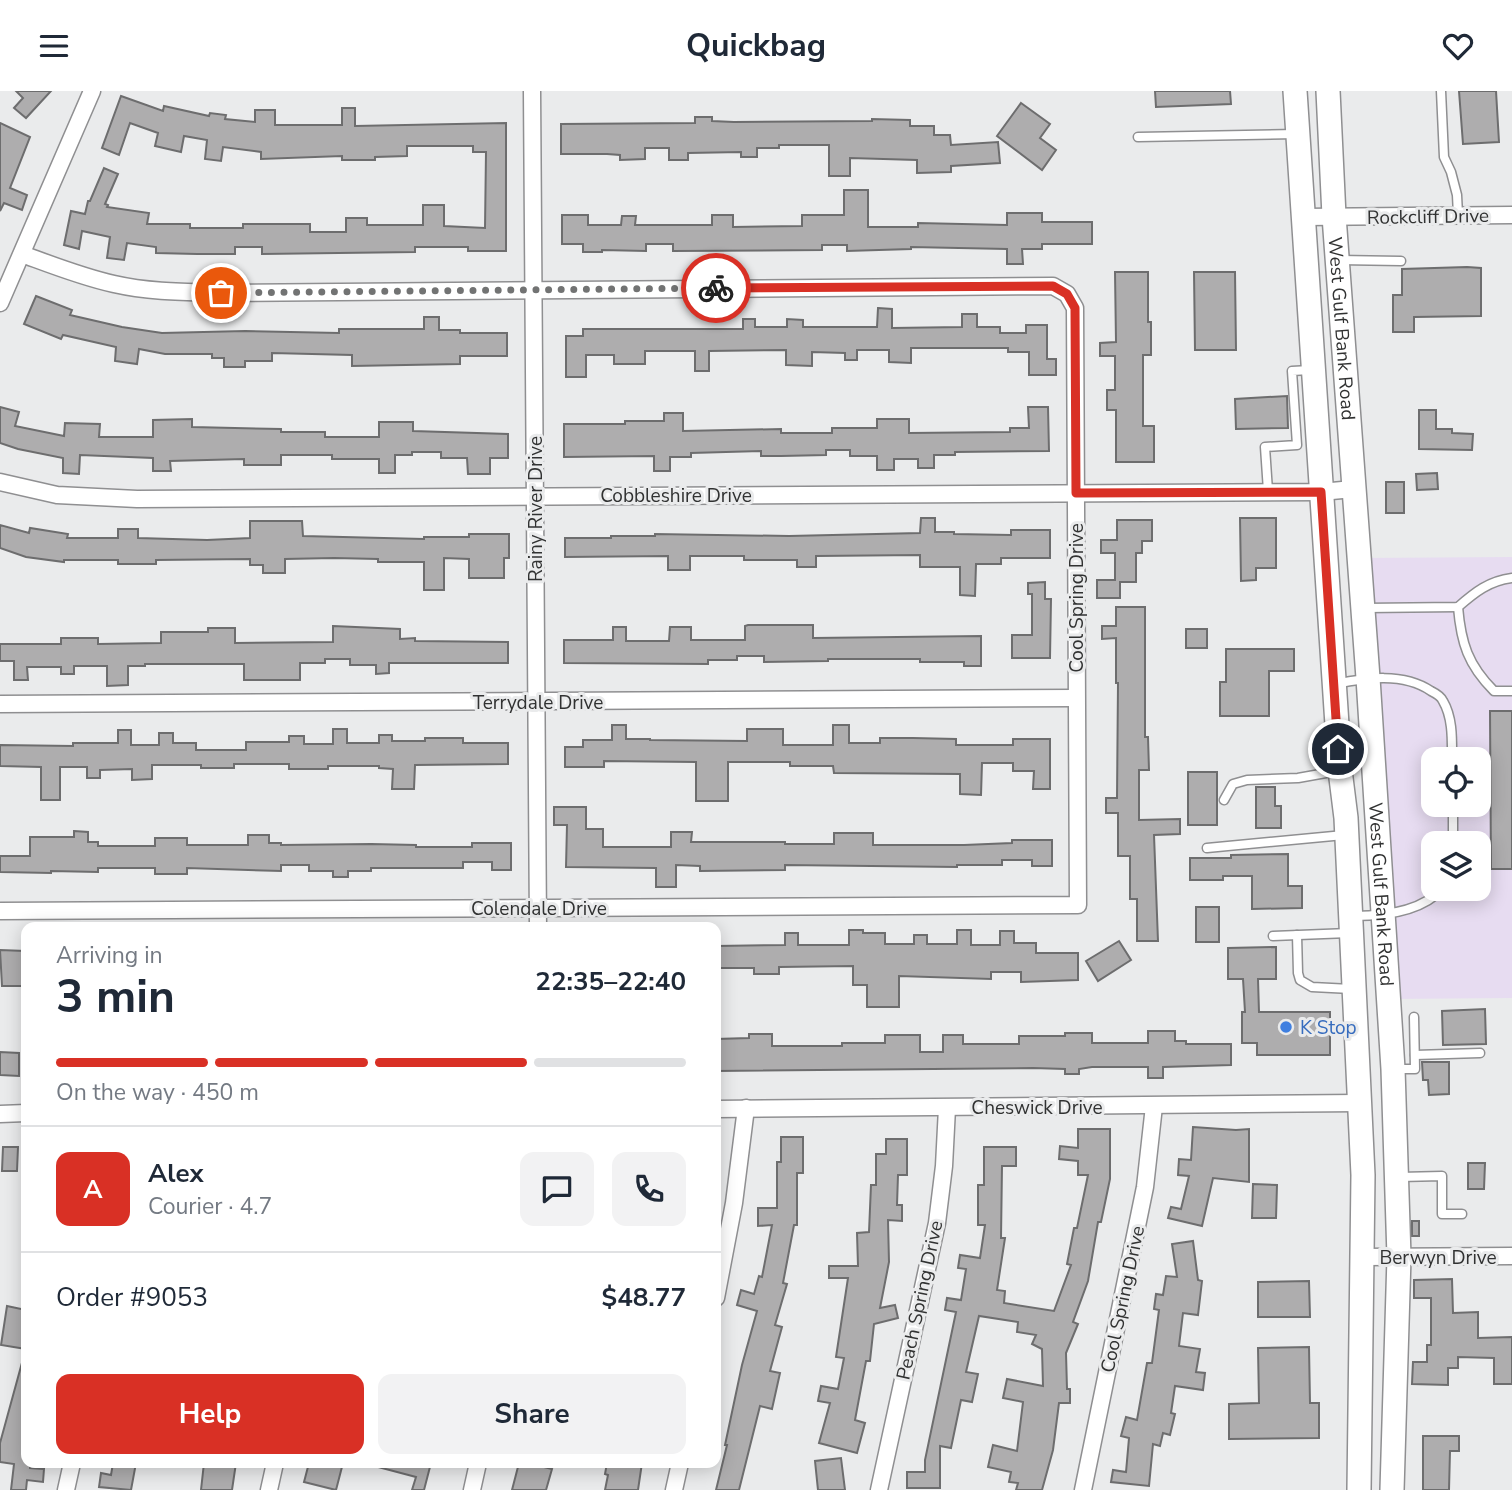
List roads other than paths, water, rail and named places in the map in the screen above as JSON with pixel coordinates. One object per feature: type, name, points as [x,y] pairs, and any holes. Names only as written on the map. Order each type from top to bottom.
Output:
[{"type":"main road","name":"West Gulf Bank Road","points":[[1295,91],[1312,370],[1340,770],[1347,834],[1363,1175],[1359,1490]]},
{"type":"main road","name":"West Gulf Bank Road","points":[[1328,91],[1334,216],[1393,1069],[1399,1257],[1392,1490]]},
{"type":"street","points":[[0,303],[92,91]]},
{"type":"street","name":"Rainy River Drive","points":[[532,91],[538,922]]},
{"type":"street","name":"Rockcliff Drive","points":[[1303,217],[1512,215]]},
{"type":"street","points":[[22,254],[114,284],[163,291],[221,293],[533,290]]},
{"type":"street","name":"Cool Spring Drive","points":[[533,290],[1053,286],[1067,294],[1075,308],[1079,905]]},
{"type":"street","name":"Cobbleshire Drive","points":[[0,482],[57,495],[95,498],[1321,492],[1353,489]]},
{"type":"street","name":"Terrydale Drive","points":[[0,704],[1076,698]]},
{"type":"street","name":"Colendale Drive","points":[[0,911],[1079,905]]},
{"type":"street","name":"Cheswick Drive","points":[[721,1109],[1359,1103]]},
{"type":"street","name":"Cool Spring Drive","points":[[1083,1490],[1145,1187],[1154,1106]]},
{"type":"street","points":[[721,1272],[734,1203],[746,1108]]},
{"type":"street","name":"Peach Spring Drive","points":[[879,1490],[937,1223],[947,1108]]},
{"type":"street","points":[[0,1114],[21,1114]]},
{"type":"street","name":"Berwyn Drive","points":[[1363,1257],[1512,1256]]},
{"type":"street","points":[[66,1490],[71,1468]]},
{"type":"street","points":[[269,1490],[274,1468]]},
{"type":"street","points":[[472,1490],[477,1468]]},
{"type":"street","points":[[674,1490],[679,1468]]},
{"type":"lane","points":[[1441,91],[1444,157],[1457,195],[1458,215]]},
{"type":"lane","points":[[1138,137],[1299,134]]},
{"type":"lane","points":[[1339,260],[1401,261]]},
{"type":"lane","points":[[1268,491],[1265,447],[1297,445],[1292,371],[1312,370]]},
{"type":"lane","points":[[1362,608],[1458,607],[1476,591],[1496,580],[1512,578]]},
{"type":"lane","points":[[1458,607],[1459,626],[1466,652],[1476,673],[1494,691],[1512,691]]},
{"type":"lane","points":[[1335,684],[1368,678],[1408,680],[1426,687],[1442,699],[1452,725],[1452,747]]},
{"type":"lane","points":[[1224,800],[1233,784],[1247,780],[1298,778],[1340,770]]},
{"type":"lane","points":[[1206,848],[1347,834]]},
{"type":"lane","points":[[1273,936],[1297,935],[1351,925],[1429,901]]},
{"type":"lane","points":[[1297,935],[1300,980],[1312,987],[1354,990]]},
{"type":"lane","points":[[1393,1069],[1415,1069],[1414,1017]]},
{"type":"lane","points":[[1415,1055],[1480,1053]]},
{"type":"lane","points":[[1397,1178],[1442,1176],[1442,1214],[1462,1214]]},
{"type":"place","name":"K Stop","points":[[1286,1027]]}]
